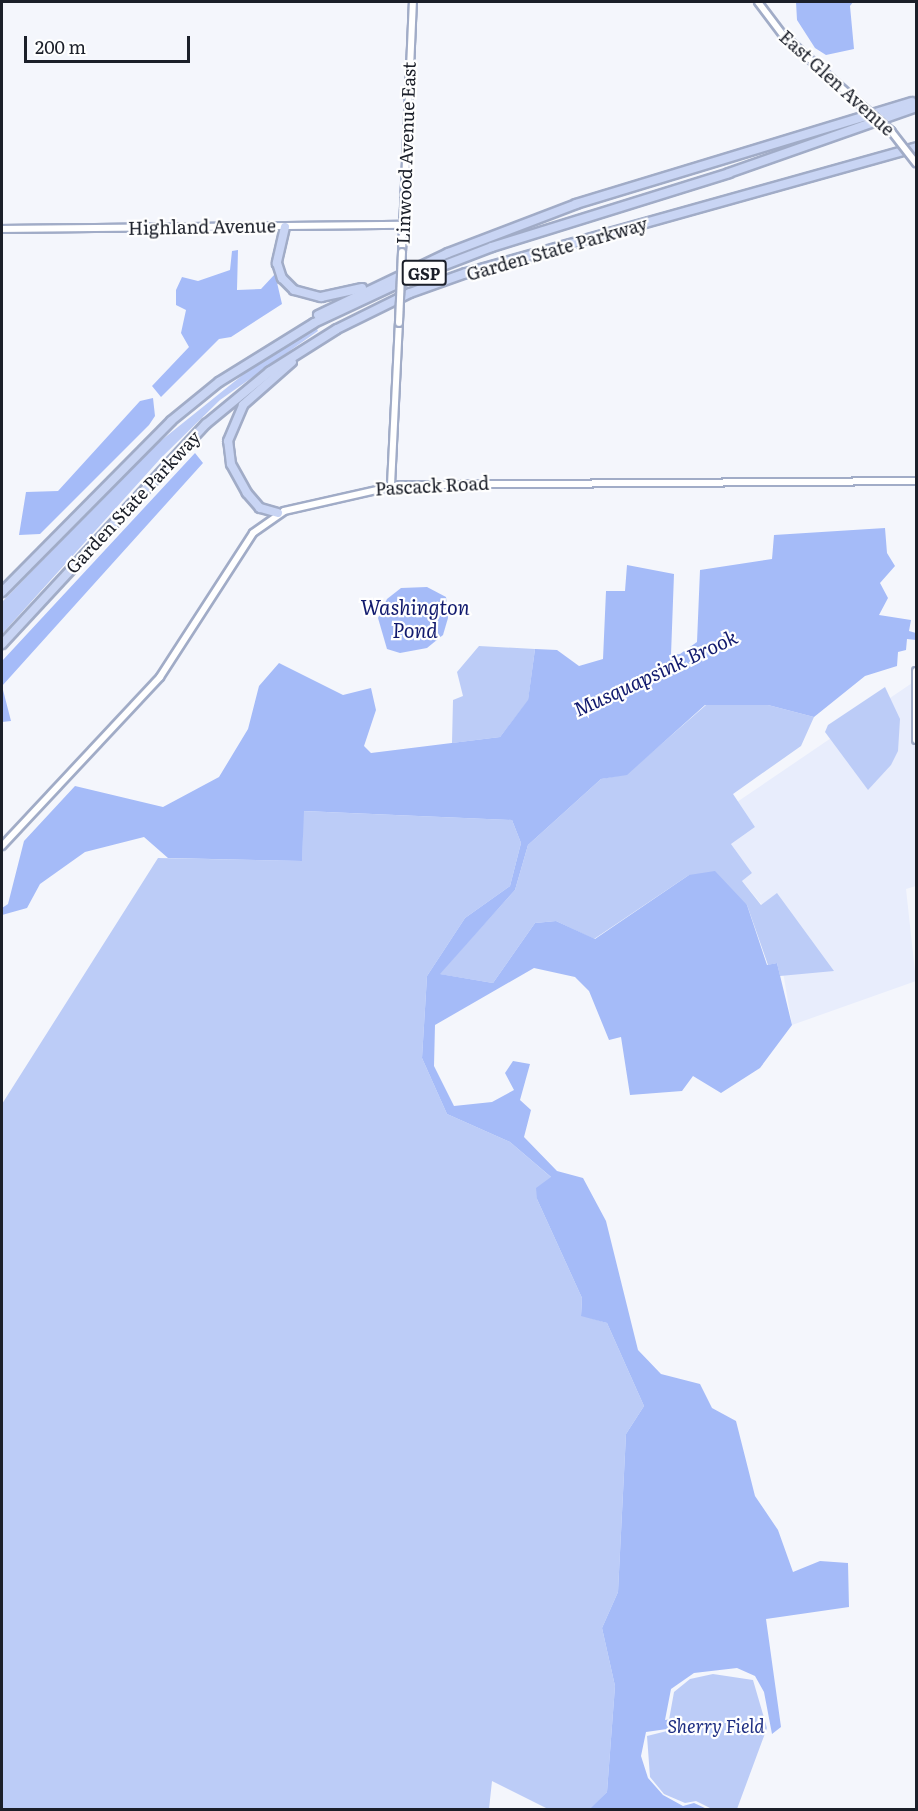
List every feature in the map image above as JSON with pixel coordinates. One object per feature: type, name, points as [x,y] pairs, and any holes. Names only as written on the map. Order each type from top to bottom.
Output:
[{"type":"highway","name":"Garden State Parkway","points":[[2,592],[142,448],[237,365],[312,318],[448,253],[605,195],[916,101]]},
{"type":"highway","name":"Garden State Parkway","points":[[219,382],[314,323],[435,268],[738,170],[916,107]]},
{"type":"highway","name":"Garden State Parkway","points":[[2,644],[191,439],[253,384],[319,339],[392,301],[448,279],[916,147]]},
{"type":"highway","points":[[285,226],[278,245],[278,268],[289,286],[309,296],[354,290],[448,253]]},
{"type":"highway","points":[[278,513],[256,505],[237,478],[229,456],[231,427],[256,391],[319,339]]},
{"type":"main road","name":"Linwood Avenue East","points":[[391,485],[413,2]]},
{"type":"main road","name":"East Glen Avenue","points":[[758,2],[783,35],[891,131],[916,163]]},
{"type":"main road","name":"Highland Avenue","points":[[2,229],[403,225]]},
{"type":"main road","name":"Pascack Road","points":[[2,846],[160,677],[247,540],[257,527],[278,513],[391,485],[916,481]]},
{"type":"main road","points":[[916,671],[916,740]]},
{"type":"shaded area","points":[[796,2],[853,2],[850,6],[854,49],[826,55],[815,48],[797,20]]},
{"type":"shaded area","points":[[238,250],[237,290],[261,289],[275,274],[282,304],[231,337],[219,339],[161,397],[152,386],[189,347],[181,333],[186,310],[176,305],[176,290],[182,277],[198,281],[230,270],[232,251]]},
{"type":"shaded area","points":[[153,398],[155,416],[149,425],[40,534],[19,535],[26,492],[58,491],[140,401]]},
{"type":"shaded area","points":[[195,453],[203,463],[2,686],[2,661]]},
{"type":"shaded area","points":[[885,528],[887,553],[895,566],[880,583],[888,598],[879,615],[911,620],[909,631],[916,633],[916,640],[907,639],[906,650],[898,652],[897,666],[865,676],[814,717],[768,705],[705,705],[627,775],[601,779],[528,845],[515,890],[440,974],[493,983],[535,923],[556,921],[595,939],[689,875],[715,871],[747,905],[767,965],[777,963],[792,1025],[760,1068],[721,1093],[693,1076],[682,1091],[630,1095],[621,1037],[609,1040],[589,991],[575,977],[534,968],[435,1025],[434,1066],[454,1106],[492,1102],[514,1090],[505,1073],[513,1061],[530,1064],[520,1100],[531,1110],[524,1137],[557,1171],[583,1178],[606,1221],[638,1350],[661,1374],[700,1384],[712,1408],[736,1421],[755,1496],[778,1530],[793,1572],[820,1561],[848,1563],[849,1607],[766,1619],[781,1727],[772,1734],[764,1692],[755,1676],[737,1668],[694,1673],[671,1689],[665,1720],[680,1718],[681,1727],[646,1732],[641,1756],[648,1778],[663,1795],[683,1806],[694,1803],[707,1809],[590,1809],[607,1792],[615,1686],[602,1628],[618,1592],[626,1434],[644,1406],[607,1323],[581,1316],[582,1298],[537,1199],[536,1188],[551,1177],[510,1142],[447,1114],[422,1058],[427,976],[465,918],[510,886],[521,843],[512,820],[304,811],[302,861],[168,858],[144,837],[85,852],[40,884],[27,908],[2,915],[2,908],[8,904],[24,841],[75,786],[163,807],[219,777],[248,729],[259,686],[279,663],[343,695],[371,688],[376,710],[364,746],[371,753],[500,737],[528,700],[535,649],[557,650],[579,666],[603,659],[606,591],[625,591],[627,565],[674,574],[671,655],[680,654],[697,642],[700,570],[772,559],[774,535]]},
{"type":"shaded area","name":"Washington Pond","points":[[427,587],[446,597],[448,618],[443,635],[427,648],[400,653],[387,649],[378,618],[387,599],[401,588]]},
{"type":"shaded area","points":[[915,681],[916,886],[906,889],[916,981],[792,1025],[783,972],[777,894],[762,905],[742,881],[752,873],[731,844],[755,827],[737,802]]},
{"type":"shaded area","points":[[2,686],[11,721],[2,722]]},
{"type":"green space","points":[[316,327],[318,331],[220,400],[161,458],[2,634],[2,602],[153,447],[260,361]]},
{"type":"green space","points":[[479,646],[535,649],[528,701],[500,737],[452,743],[453,700],[463,696],[457,672]]},
{"type":"green space","points":[[885,687],[900,719],[898,751],[891,765],[868,790],[825,732],[828,725]]},
{"type":"green space","points":[[706,705],[768,705],[814,717],[801,746],[733,794],[755,827],[731,844],[752,873],[742,881],[761,905],[777,893],[834,971],[780,976],[777,963],[768,965],[747,905],[689,875],[594,939],[556,921],[535,923],[493,983],[439,974],[515,890],[528,845],[601,779],[627,774]]},
{"type":"green space","points":[[303,811],[512,820],[521,843],[510,886],[465,918],[427,976],[422,1058],[447,1114],[510,1142],[552,1178],[537,1199],[582,1298],[581,1315],[607,1323],[644,1406],[626,1434],[618,1592],[602,1628],[615,1686],[607,1792],[590,1810],[548,1809],[492,1781],[489,1809],[2,1810],[2,1104],[158,858],[302,861]]},
{"type":"green space","name":"Sherry Field","points":[[713,1674],[753,1680],[767,1728],[737,1809],[712,1809],[696,1801],[685,1803],[664,1794],[650,1777],[647,1736],[667,1731],[674,1692],[690,1679]]},
{"type":"water label","name":"Musquapsink Brook","points":[[655,672]]}]
